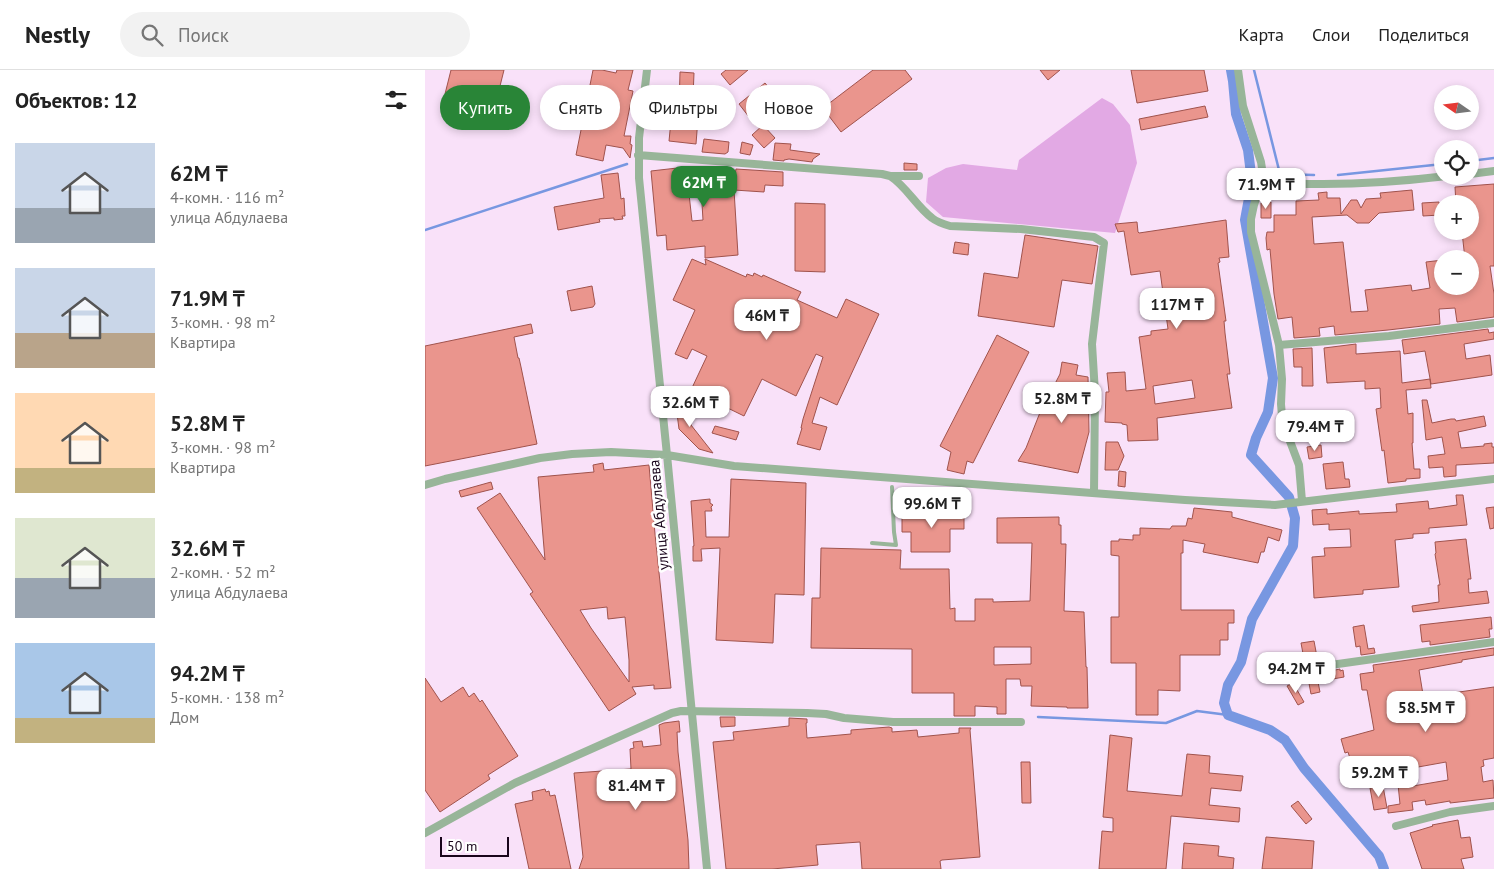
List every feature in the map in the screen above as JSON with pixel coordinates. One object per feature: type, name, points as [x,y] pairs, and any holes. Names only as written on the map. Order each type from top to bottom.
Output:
[{"type":"street","name":"улица Абдулаева","points":[[647,70],[638,156],[639,178],[707,869]]},
{"type":"street","points":[[1238,70],[1243,106],[1261,162],[1263,175],[1251,219],[1251,232],[1279,344],[1283,379],[1282,416],[1299,465],[1299,502]]},
{"type":"street","points":[[638,156],[890,176],[919,176]]},
{"type":"street","points":[[1479,173],[1494,171]]},
{"type":"street","points":[[1263,175],[1270,179],[1291,184],[1366,184],[1434,177]]},
{"type":"street","points":[[890,176],[932,218],[940,223],[950,226],[1094,237],[1104,243],[1092,344],[1095,393],[1094,493]]},
{"type":"street","points":[[1279,344],[1389,336],[1494,323]]},
{"type":"street","points":[[425,485],[540,458],[611,452],[667,455],[734,466],[892,483],[1283,505],[1494,479]]},
{"type":"street","points":[[1274,673],[1494,642]]},
{"type":"street","points":[[425,833],[515,783],[672,713],[691,710],[807,713],[893,722],[1021,722]]},
{"type":"street","points":[[1396,826],[1450,812],[1494,806]]},
{"type":"lane","points":[[872,543],[896,545],[892,483]]},
{"type":"shaded area","points":[[1102,98],[1113,104],[1130,125],[1137,163],[1115,233],[943,217],[926,202],[928,178],[946,168],[963,164],[1017,170],[1019,160]]},
{"type":"building","points":[[451,70],[504,70],[500,85],[447,85]]},
{"type":"building","points":[[593,70],[616,73],[617,70],[633,70],[628,90],[630,90],[630,106],[624,136],[631,136],[630,158],[623,148],[606,145],[603,161],[576,155],[581,130],[620,130],[620,85],[590,85]]},
{"type":"building","points":[[726,70],[748,70],[730,85],[721,74]]},
{"type":"building","points":[[873,70],[905,70],[912,79],[841,132],[831,119],[831,102]]},
{"type":"building","points":[[1040,70],[1060,70],[1048,80]]},
{"type":"building","points":[[1131,70],[1204,70],[1208,91],[1137,103]]},
{"type":"building","points":[[680,72],[694,73],[694,85],[680,85]]},
{"type":"building","points":[[746,98],[746,113],[739,104]]},
{"type":"building","points":[[1205,106],[1208,117],[1141,130],[1139,119]]},
{"type":"building","points":[[670,130],[697,130],[696,144],[669,141]]},
{"type":"building","points":[[758,130],[768,130],[775,138],[764,148],[752,135]]},
{"type":"building","points":[[704,139],[729,142],[728,152],[725,154],[702,152]]},
{"type":"building","points":[[742,142],[753,145],[750,155],[740,153]]},
{"type":"building","points":[[775,143],[791,144],[790,150],[820,154],[812,162],[789,159],[784,161],[773,160]]},
{"type":"building","points":[[904,163],[917,164],[917,170],[904,170]]},
{"type":"building","points":[[686,167],[692,221],[703,220],[700,171],[726,169],[724,185],[733,186],[736,169],[783,172],[783,186],[765,185],[764,192],[734,190],[738,255],[705,258],[705,246],[667,250],[666,235],[657,236],[651,171]]},
{"type":"building","points":[[618,173],[621,199],[624,198],[625,216],[622,216],[623,219],[599,219],[600,222],[558,230],[554,207],[604,198],[601,175]]},
{"type":"building","points":[[1494,184],[1494,266],[1490,266],[1494,294],[1494,317],[1457,322],[1455,308],[1439,309],[1440,324],[1335,335],[1334,326],[1319,328],[1320,336],[1294,338],[1292,317],[1278,319],[1270,249],[1267,250],[1267,232],[1274,232],[1274,215],[1296,215],[1296,201],[1319,200],[1318,193],[1327,192],[1327,198],[1340,198],[1341,214],[1351,200],[1357,200],[1361,208],[1366,199],[1381,198],[1380,193],[1412,190],[1414,210],[1379,213],[1369,223],[1357,223],[1347,215],[1312,217],[1314,244],[1343,242],[1351,312],[1368,311],[1365,290],[1411,285],[1412,291],[1430,288],[1426,262],[1434,261],[1434,295],[1479,295],[1479,250],[1464,250],[1463,240],[1479,240],[1479,195],[1455,195],[1455,187]]},
{"type":"building","points":[[1271,202],[1271,218],[1261,218],[1261,203]]},
{"type":"building","points":[[1434,202],[1434,215],[1423,216],[1422,203]]},
{"type":"building","points":[[795,203],[825,204],[825,272],[795,271]]},
{"type":"building","points":[[1226,220],[1229,257],[1219,258],[1220,262],[1218,263],[1226,321],[1224,321],[1230,374],[1227,374],[1232,408],[1157,418],[1158,440],[1128,441],[1127,425],[1105,422],[1106,392],[1109,392],[1107,373],[1125,372],[1126,391],[1146,389],[1139,337],[1151,335],[1151,331],[1168,329],[1160,271],[1131,275],[1124,231],[1118,232],[1115,224],[1137,222],[1139,233]],"holes":[[[1192,380],[1195,398],[1155,404],[1153,386]]]},
{"type":"building","points":[[1025,235],[1098,246],[1092,284],[1062,280],[1054,327],[978,316],[984,273],[1018,278]]},
{"type":"building","points":[[955,242],[969,244],[968,255],[953,253]]},
{"type":"building","points":[[692,259],[706,265],[705,259],[746,277],[747,274],[753,276],[754,273],[762,277],[763,275],[801,292],[797,300],[837,318],[846,299],[879,314],[837,405],[820,397],[812,423],[827,427],[820,450],[797,444],[823,357],[816,354],[796,396],[762,379],[744,416],[691,390],[707,356],[692,349],[687,359],[675,354],[695,310],[673,300]]},
{"type":"building","points":[[592,286],[595,304],[593,307],[571,311],[567,291]]},
{"type":"building","points":[[531,324],[533,333],[514,337],[537,444],[425,466],[425,346]]},
{"type":"building","points":[[1488,329],[1489,333],[1494,332],[1494,339],[1464,344],[1466,359],[1490,355],[1492,375],[1431,384],[1425,351],[1404,354],[1402,340]]},
{"type":"building","points":[[997,335],[1029,352],[973,463],[967,461],[964,474],[947,470],[951,452],[940,446]]},
{"type":"building","points":[[1356,344],[1356,354],[1400,351],[1402,383],[1430,379],[1431,388],[1406,390],[1408,414],[1413,413],[1412,443],[1414,469],[1420,469],[1420,478],[1388,483],[1376,409],[1381,408],[1380,388],[1365,389],[1365,381],[1327,383],[1324,348]]},
{"type":"building","points":[[1312,348],[1313,386],[1302,386],[1302,367],[1294,367],[1293,349]]},
{"type":"building","points":[[1062,362],[1078,365],[1076,375],[1088,377],[1089,432],[1078,473],[1018,461],[1026,448],[1039,415],[1060,374]]},
{"type":"building","points":[[1422,400],[1427,400],[1432,423],[1484,416],[1486,426],[1458,432],[1461,448],[1484,446],[1484,444],[1492,443],[1492,447],[1494,447],[1494,463],[1456,465],[1456,476],[1444,477],[1443,467],[1429,468],[1428,456],[1445,454],[1442,437],[1426,440]]},
{"type":"building","points":[[686,404],[691,425],[713,453],[699,449],[679,429],[676,406]]},
{"type":"building","points":[[715,426],[739,432],[736,440],[712,433]]},
{"type":"building","points":[[1106,442],[1118,442],[1124,456],[1118,470],[1105,470]]},
{"type":"building","points":[[1321,445],[1322,457],[1309,459],[1307,447]]},
{"type":"building","points":[[1343,462],[1345,479],[1349,479],[1350,487],[1326,489],[1323,464]]},
{"type":"building","points":[[603,463],[604,470],[649,465],[671,688],[654,689],[654,685],[632,687],[636,694],[609,711],[530,594],[533,592],[477,508],[500,493],[545,560],[538,477],[594,472],[593,465]],"holes":[[[607,607],[608,619],[625,617],[629,682],[580,610]]]},
{"type":"building","points":[[1119,471],[1126,472],[1125,487],[1118,486]]},
{"type":"building","points":[[731,479],[806,483],[804,595],[775,594],[773,643],[716,640],[720,548],[701,549],[702,561],[693,561],[691,501],[710,499],[710,503],[713,505],[711,507],[712,511],[705,511],[706,537],[729,537]]},
{"type":"building","points":[[491,482],[493,489],[461,497],[459,491]]},
{"type":"building","points":[[1456,495],[1463,495],[1467,525],[1429,528],[1429,533],[1413,534],[1413,538],[1395,540],[1399,587],[1363,590],[1363,594],[1314,598],[1312,557],[1325,556],[1324,548],[1351,547],[1350,529],[1329,530],[1329,524],[1313,525],[1312,510],[1327,509],[1327,514],[1359,511],[1359,514],[1397,512],[1396,504],[1428,501],[1429,509],[1457,505]]},
{"type":"building","points":[[952,507],[964,507],[964,529],[950,529],[950,552],[911,552],[911,532],[902,532],[902,511],[952,511]]},
{"type":"building","points":[[1494,507],[1494,528],[1490,529],[1486,508]]},
{"type":"building","points":[[1194,508],[1232,512],[1232,517],[1282,530],[1279,541],[1268,537],[1264,552],[1261,552],[1258,563],[1203,552],[1205,544],[1183,540],[1183,553],[1181,553],[1181,610],[1234,610],[1234,623],[1228,623],[1228,640],[1220,640],[1220,655],[1180,655],[1180,691],[1158,690],[1158,715],[1136,715],[1136,663],[1111,663],[1111,617],[1119,617],[1119,556],[1111,555],[1111,541],[1119,541],[1119,539],[1133,540],[1133,535],[1140,535],[1140,528],[1170,529],[1172,526],[1186,526],[1188,518],[1192,519]]},
{"type":"building","points":[[1059,517],[1061,544],[1066,544],[1064,611],[1084,612],[1088,708],[1031,706],[1032,686],[1021,686],[1020,679],[1006,679],[1006,714],[997,714],[997,707],[975,706],[975,716],[954,716],[954,693],[912,693],[912,649],[811,648],[812,598],[820,598],[821,548],[901,550],[900,569],[949,569],[950,609],[955,608],[955,621],[975,621],[975,599],[993,599],[993,602],[1030,601],[1032,543],[997,543],[997,518]],"holes":[[[994,647],[1031,647],[1031,664],[994,665]]]},
{"type":"building","points":[[1466,539],[1471,579],[1468,579],[1469,593],[1487,591],[1489,603],[1413,612],[1412,606],[1439,602],[1438,585],[1440,585],[1435,542]]},
{"type":"building","points":[[1491,617],[1492,629],[1489,629],[1490,637],[1430,645],[1430,641],[1422,642],[1420,625]]},
{"type":"building","points":[[1364,625],[1368,649],[1374,648],[1375,653],[1361,655],[1360,646],[1356,647],[1353,627]]},
{"type":"building","points":[[1314,641],[1317,657],[1304,659],[1301,643]]},
{"type":"building","points":[[1494,648],[1494,655],[1419,670],[1427,719],[1449,715],[1445,694],[1494,687],[1494,758],[1483,760],[1484,766],[1481,767],[1483,782],[1493,780],[1494,798],[1450,803],[1450,801],[1426,805],[1425,800],[1412,802],[1413,810],[1388,813],[1388,806],[1400,804],[1398,784],[1412,783],[1413,786],[1448,780],[1446,762],[1407,769],[1359,782],[1355,767],[1353,768],[1348,752],[1345,753],[1341,739],[1374,730],[1367,690],[1362,690],[1360,674],[1374,672],[1373,665]]},
{"type":"building","points":[[1340,669],[1340,671],[1343,670],[1344,677],[1327,680],[1326,672]]},
{"type":"building","points":[[1317,677],[1320,692],[1311,694],[1308,678]]},
{"type":"building","points":[[425,678],[441,702],[463,687],[469,697],[474,693],[480,702],[482,700],[518,756],[488,775],[490,779],[440,812],[425,790]]},
{"type":"building","points":[[1293,683],[1304,702],[1298,705],[1287,686]]},
{"type":"building","points":[[720,717],[735,717],[735,726],[721,727]]},
{"type":"building","points":[[789,718],[807,719],[807,738],[851,734],[851,730],[889,727],[892,728],[892,732],[917,730],[918,737],[959,733],[959,728],[971,728],[980,857],[942,860],[940,861],[941,869],[862,869],[860,842],[816,845],[818,865],[772,869],[726,869],[713,742],[734,740],[733,732],[789,726]]},
{"type":"building","points":[[679,721],[680,732],[677,732],[678,752],[688,840],[689,869],[579,869],[583,857],[574,773],[631,769],[630,749],[634,748],[633,742],[642,741],[643,747],[661,745],[659,725]]},
{"type":"building","points":[[1110,735],[1132,738],[1127,791],[1182,796],[1187,754],[1210,756],[1209,773],[1243,776],[1241,791],[1211,788],[1209,805],[1240,808],[1239,822],[1171,816],[1166,869],[1099,869],[1102,831],[1113,832],[1113,818],[1103,817]]},
{"type":"building","points":[[1021,762],[1030,762],[1031,803],[1022,803]]},
{"type":"building","points":[[1383,786],[1387,808],[1374,810],[1370,788]]},
{"type":"building","points":[[545,789],[546,792],[549,791],[550,796],[555,795],[571,869],[529,869],[515,804],[533,800],[532,792]]},
{"type":"building","points":[[1298,801],[1312,819],[1306,824],[1291,806]]},
{"type":"building","points":[[1458,820],[1461,838],[1470,837],[1473,857],[1461,859],[1464,869],[1422,869],[1410,833],[1432,825]]},
{"type":"building","points":[[1266,837],[1314,841],[1312,869],[1262,869]]},
{"type":"building","points":[[1184,843],[1219,846],[1218,856],[1234,858],[1233,869],[1182,869]]},
{"type":"waterway","points":[[1231,70],[1236,114],[1248,150],[1252,182],[1245,220],[1273,378],[1268,412],[1256,438],[1251,455],[1289,497],[1295,518],[1293,546],[1252,619],[1241,662],[1228,685],[1224,703],[1228,715],[1270,730],[1285,740],[1304,768],[1379,856],[1384,869]]},
{"type":"waterway","points":[[1254,70],[1280,174],[1314,175]]},
{"type":"waterway","points":[[1479,160],[1494,158]]},
{"type":"waterway","points":[[425,230],[627,164]]},
{"type":"waterway","points":[[1338,175],[1434,165]]},
{"type":"waterway","points":[[1038,717],[1166,723],[1197,711],[1228,715]]}]
